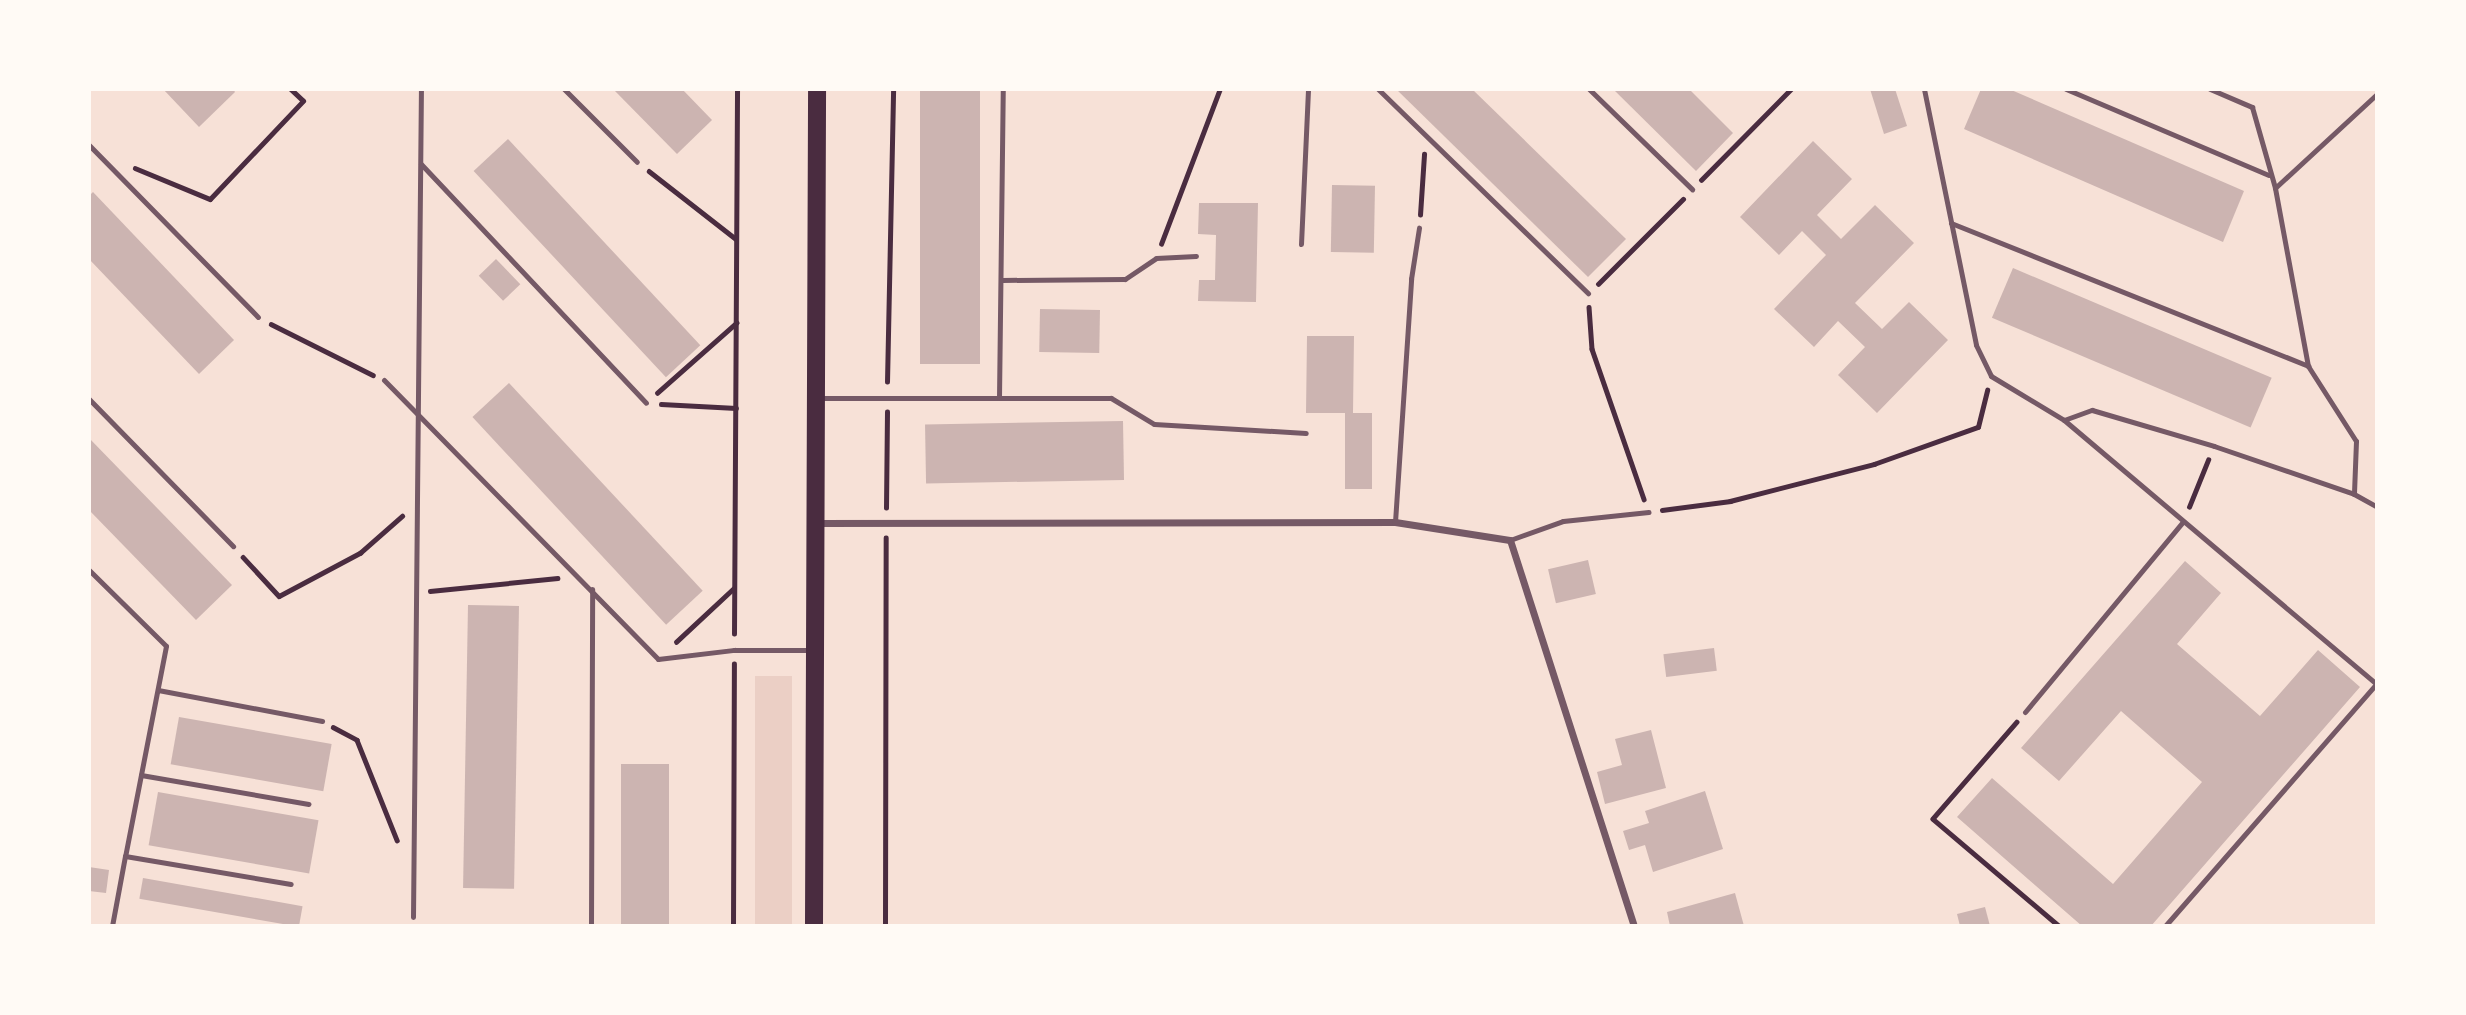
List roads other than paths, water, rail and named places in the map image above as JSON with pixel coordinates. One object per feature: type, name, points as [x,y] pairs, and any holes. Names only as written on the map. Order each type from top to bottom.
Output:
[{"type":"main road","points":[[814,926],[817,89]]},
{"type":"street","points":[[815,523],[1395,522],[1510,540],[1633,926]]},
{"type":"lane","points":[[413,917],[421,89]]},
{"type":"lane","points":[[564,89],[637,162]]},
{"type":"lane","points":[[999,398],[1003,89]]},
{"type":"lane","points":[[1301,244],[1308,89]]},
{"type":"lane","points":[[1378,89],[1588,293]]},
{"type":"lane","points":[[1588,89],[1692,189]]},
{"type":"lane","points":[[1924,89],[1976,345],[1991,376],[2063,420],[2376,683],[2165,926]]},
{"type":"lane","points":[[2066,89],[2269,175]]},
{"type":"lane","points":[[2210,89],[2252,107],[2274,188],[2308,366],[2356,441],[2354,494]]},
{"type":"lane","points":[[2274,188],[2377,94]]},
{"type":"lane","points":[[89,145],[258,317]]},
{"type":"lane","points":[[421,164],[646,403]]},
{"type":"lane","points":[[1951,223],[2308,366]]},
{"type":"lane","points":[[1395,522],[1411,279],[1419,228]]},
{"type":"lane","points":[[1002,280],[1125,279],[1156,258],[1196,256]]},
{"type":"lane","points":[[384,380],[417,418],[580,576],[658,659],[734,650],[815,650]]},
{"type":"lane","points":[[816,398],[1111,398],[1154,424],[1306,433]]},
{"type":"lane","points":[[89,399],[233,546]]},
{"type":"lane","points":[[2063,420],[2092,410],[2214,446],[2354,494],[2377,508]]},
{"type":"lane","points":[[1510,540],[1563,521],[1649,512]]},
{"type":"lane","points":[[2025,712],[2183,522]]},
{"type":"lane","points":[[89,570],[166,646],[112,926]]},
{"type":"lane","points":[[591,926],[592,588]]},
{"type":"lane","points":[[158,690],[322,721]]},
{"type":"lane","points":[[141,775],[309,804]]},
{"type":"lane","points":[[125,856],[291,884]]}]
